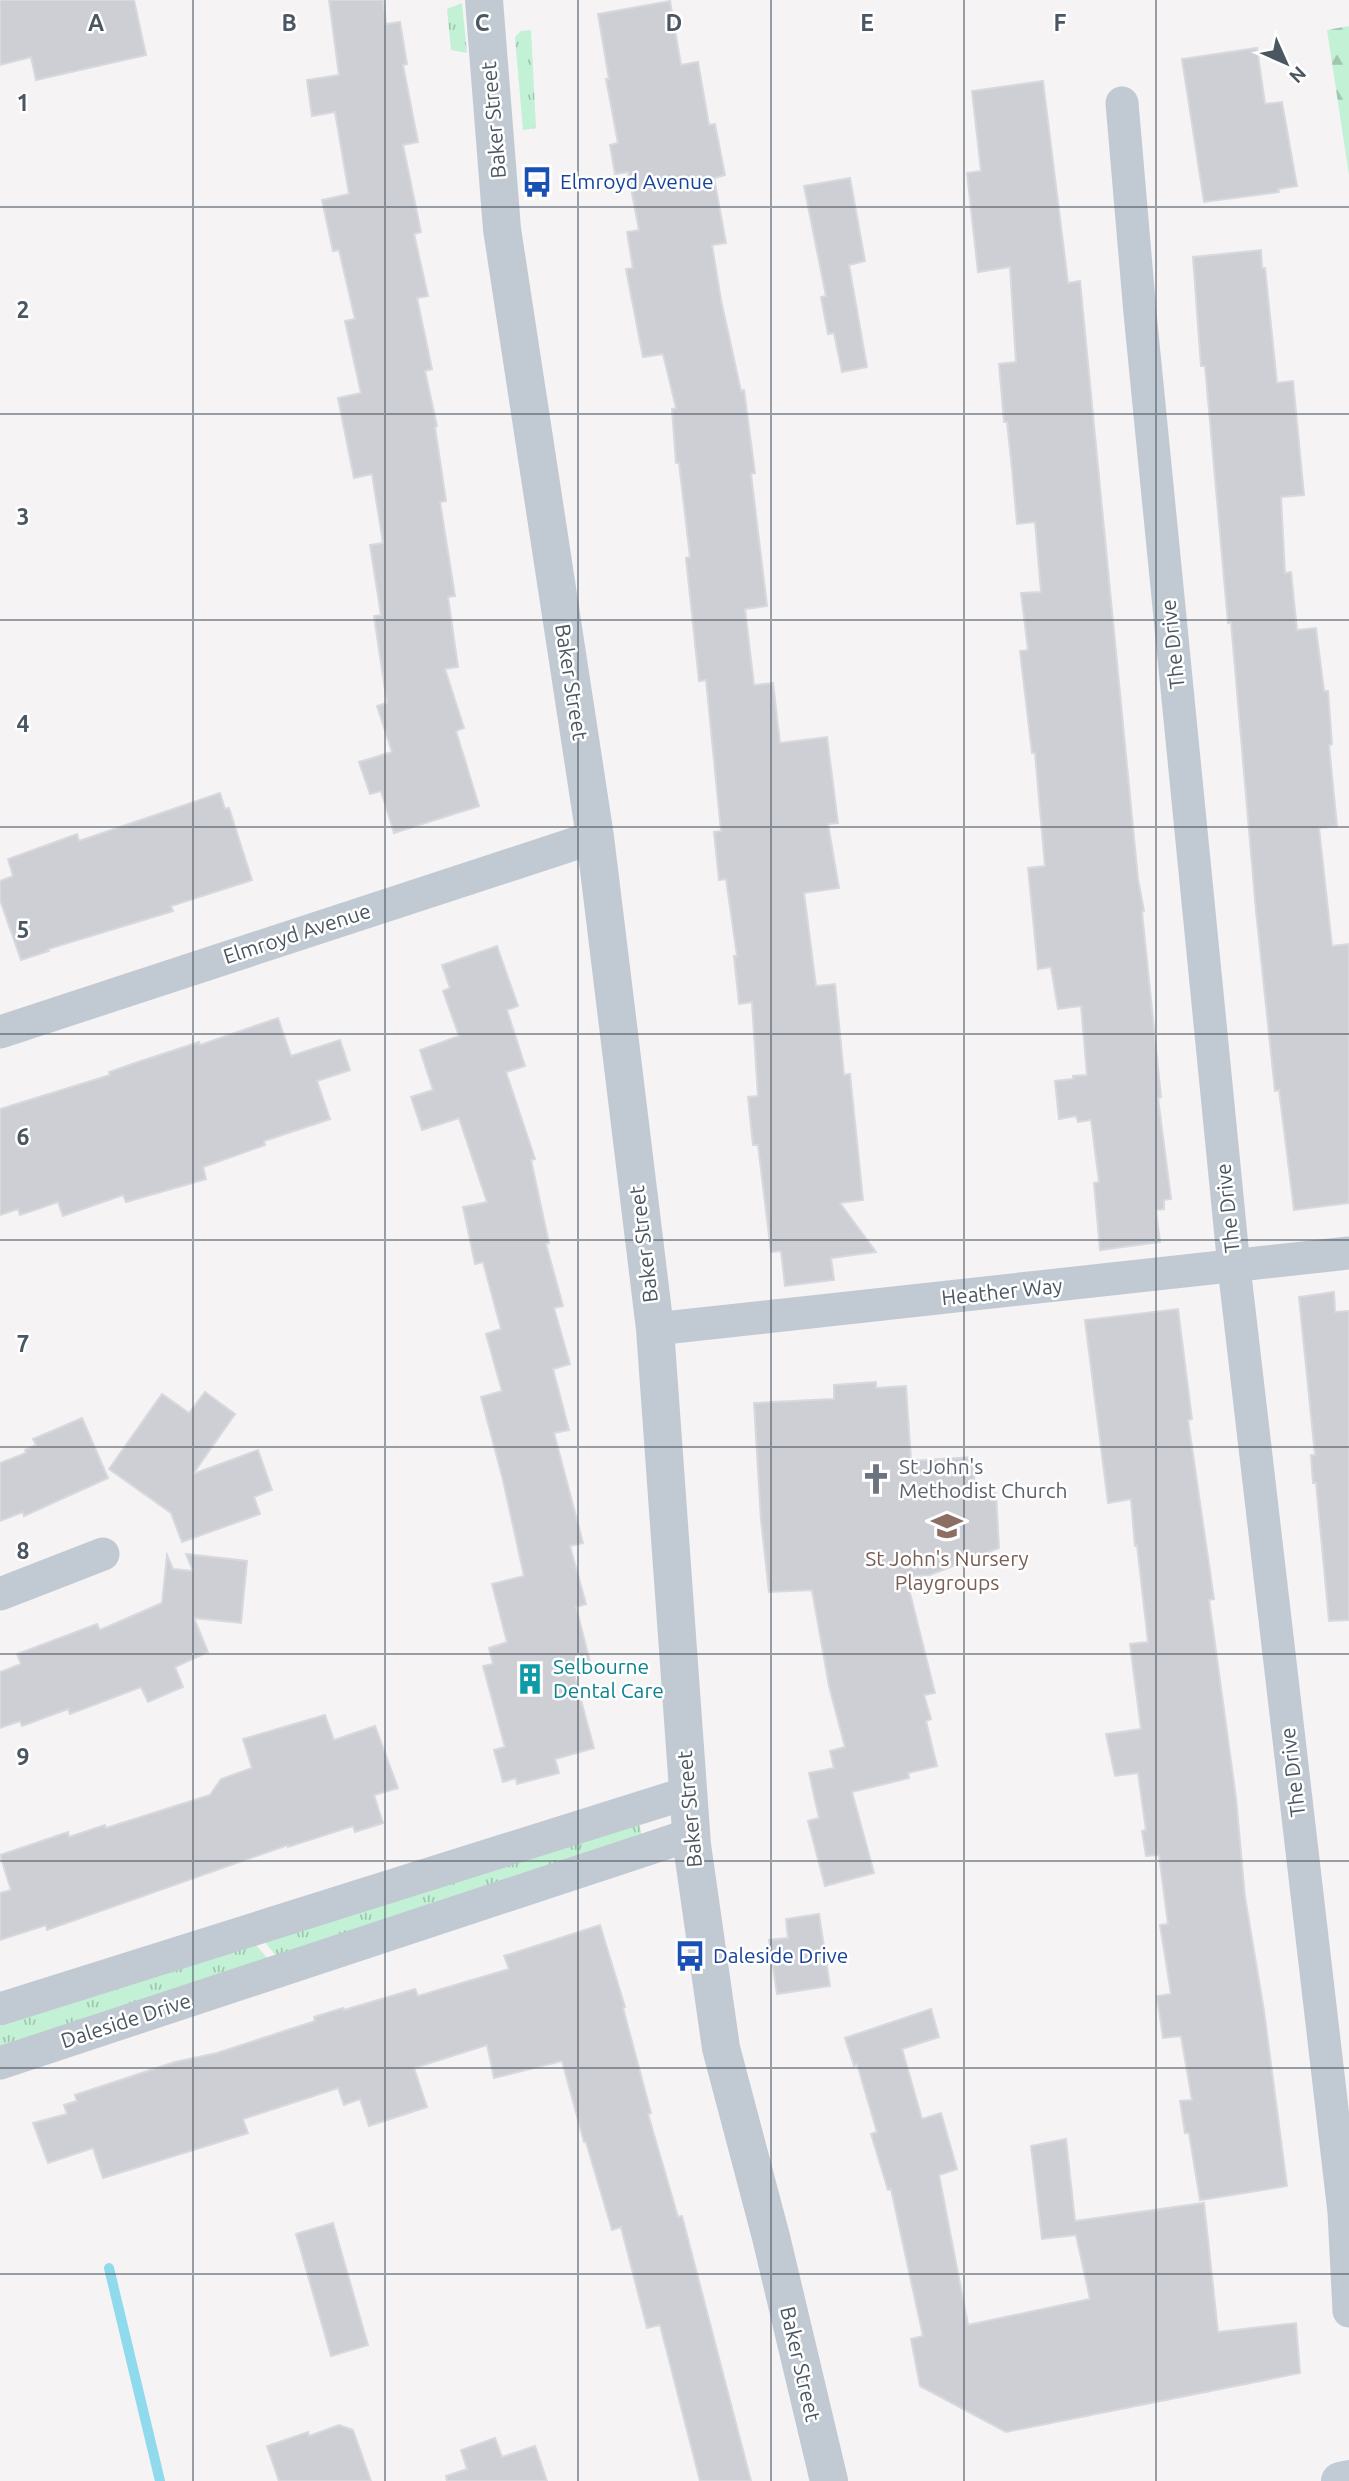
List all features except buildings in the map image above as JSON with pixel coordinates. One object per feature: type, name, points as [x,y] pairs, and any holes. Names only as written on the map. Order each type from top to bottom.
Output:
[{"type":"main road","points":[[1340,2481],[1349,2479]]},
{"type":"street","name":"Baker Street","points":[[484,0],[502,229],[595,837],[654,1329],[690,1835],[722,2048],[771,2237],[829,2481]]},
{"type":"street","name":"The Drive","points":[[1122,103],[1141,327],[1234,1267],[1344,2212],[1349,2311]]},
{"type":"street","name":"Elmroyd Avenue","points":[[0,1032],[595,837]]},
{"type":"street","name":"Heather Way","points":[[654,1329],[1349,1253]]},
{"type":"street","points":[[0,1594],[103,1554]]},
{"type":"street","points":[[0,2009],[687,1793]]},
{"type":"street","name":"Daleside Drive","points":[[0,2063],[690,1835]]},
{"type":"green space","points":[[462,3],[467,53],[451,50],[447,9]]},
{"type":"green space","points":[[1349,26],[1349,175],[1327,30]]},
{"type":"green space","points":[[531,30],[536,128],[523,130],[515,37],[521,31]]},
{"type":"green space","points":[[638,1820],[643,1839],[276,1956],[265,1942]]},
{"type":"green space","points":[[256,1945],[268,1959],[0,2046],[0,2026]]},
{"type":"waterway","points":[[109,2268],[160,2481]]},
{"type":"place","name":"Elmroyd Avenue","points":[[537,182]]},
{"type":"place","name":"St John's Methodist Church","points":[[876,1479]]},
{"type":"place","name":"St John's Nursery Playgroups","points":[[947,1526]]},
{"type":"place","name":"Selbourne Dental Care","points":[[530,1679]]},
{"type":"place","name":"Daleside Drive","points":[[690,1956]]}]
